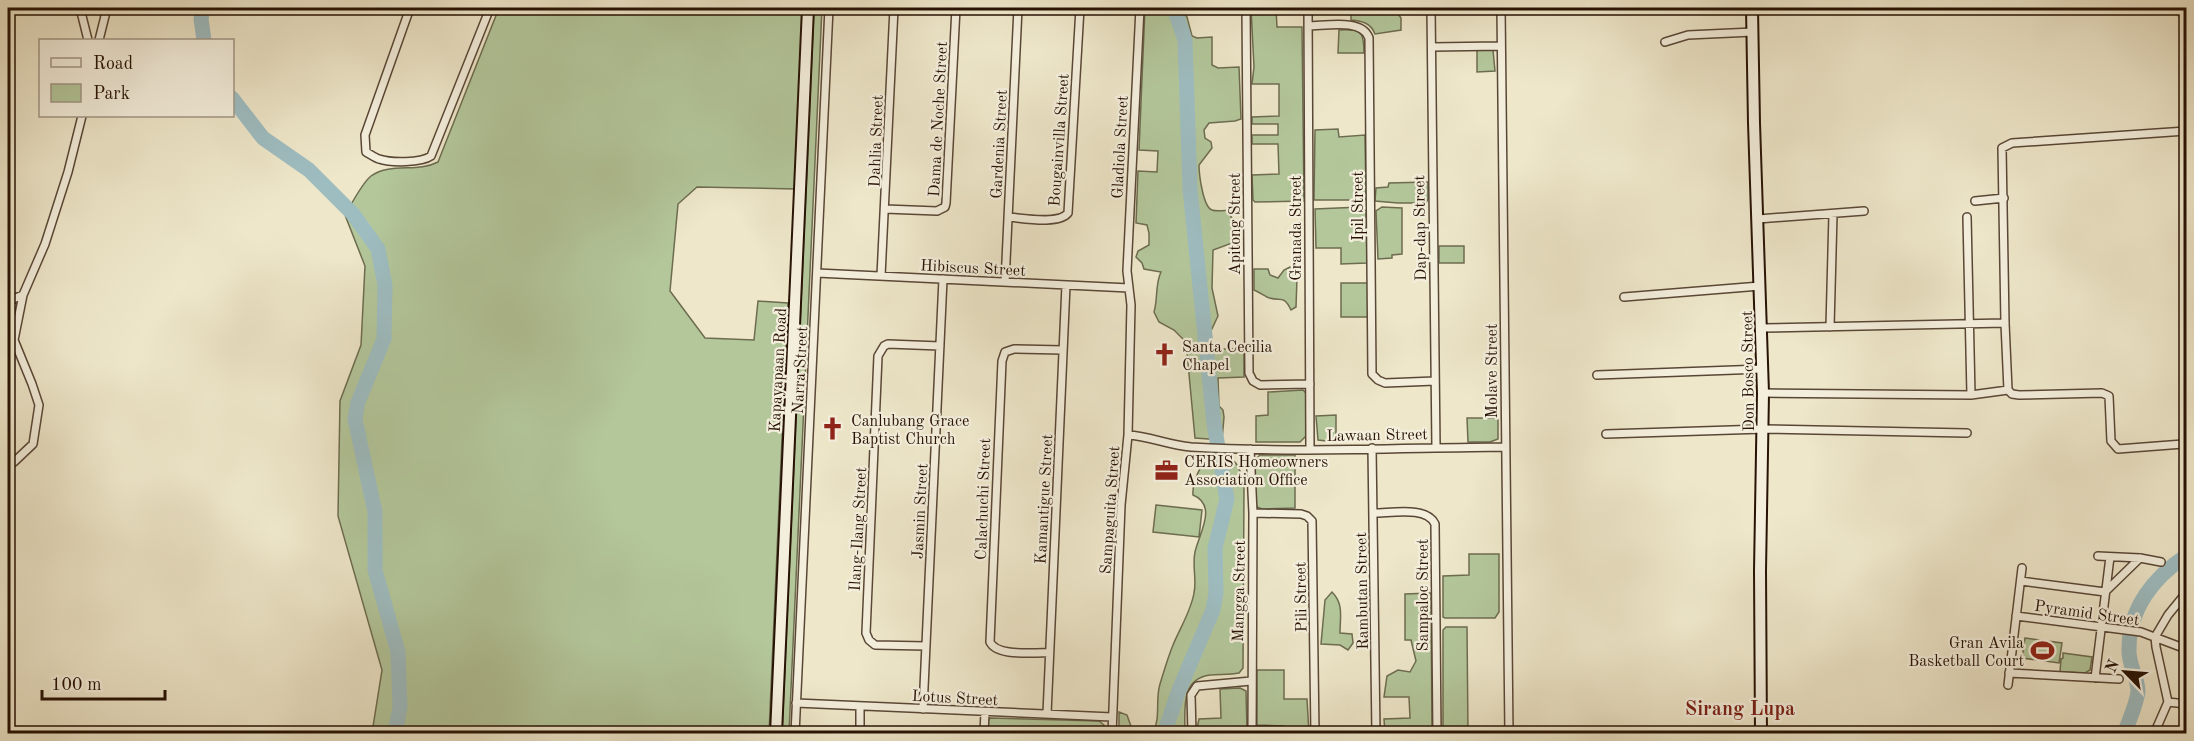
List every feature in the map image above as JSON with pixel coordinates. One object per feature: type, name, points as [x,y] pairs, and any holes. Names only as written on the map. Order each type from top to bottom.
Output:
[{"type":"street","points":[[80,8],[88,39]]},
{"type":"street","points":[[99,39],[107,8]]},
{"type":"street","points":[[410,8],[365,135],[366,152],[380,159],[426,160],[432,156],[490,8]]},
{"type":"street","name":"Kapayapaan Road","points":[[776,734],[808,8]]},
{"type":"street","name":"Narra Street","points":[[795,734],[829,8]]},
{"type":"street","name":"Dahlia Street","points":[[881,276],[894,8]]},
{"type":"street","name":"Dama de Noche Street","points":[[885,209],[937,211],[945,207],[956,8]]},
{"type":"street","name":"Gardenia Street","points":[[1005,282],[1018,8]]},
{"type":"street","name":"Bougainvilla Street","points":[[1008,217],[1058,220],[1065,217],[1069,208],[1080,8]]},
{"type":"street","name":"Gladiola Street","points":[[1128,288],[1127,260],[1140,8]]},
{"type":"street","name":"Apitong Street","points":[[1246,8],[1249,373],[1253,381],[1260,385],[1310,384]]},
{"type":"street","name":"Granada Street","points":[[1308,8],[1310,448]]},
{"type":"street","name":"Dap-dap Street","points":[[1431,8],[1436,447]]},
{"type":"street","name":"Molave Street","points":[[1501,8],[1509,734]]},
{"type":"street","name":"Don Bosco Street","points":[[1752,8],[1763,393],[1760,571],[1761,734]]},
{"type":"street","name":"Ipil Street","points":[[1308,26],[1355,26],[1364,30],[1369,38],[1372,374],[1378,380],[1385,382],[1435,381]]},
{"type":"street","points":[[1665,42],[1688,35],[1753,32]]},
{"type":"street","points":[[1432,47],[1501,46]]},
{"type":"street","points":[[8,465],[33,444],[39,405],[14,340],[23,295],[45,244],[68,172],[82,117]]},
{"type":"street","points":[[2183,444],[2118,449],[2111,441],[2109,396],[2102,393],[2019,395],[2012,394],[2008,390],[2002,148],[2012,143],[2187,131]]},
{"type":"street","points":[[1975,201],[2004,198]]},
{"type":"street","points":[[1758,219],[1864,211]]},
{"type":"street","points":[[1830,327],[1833,214]]},
{"type":"street","points":[[1967,217],[1971,394]]},
{"type":"street","name":"Hibiscus Street","points":[[817,273],[1128,288]]},
{"type":"street","name":"Jasmin Street","points":[[923,709],[943,279]]},
{"type":"street","name":"Kamantigue Street","points":[[1047,714],[1066,285]]},
{"type":"street","points":[[1624,297],[1760,286]]},
{"type":"street","name":"Sampaguita Street","points":[[1112,734],[1122,493],[1128,435],[1131,304],[1128,288]]},
{"type":"street","points":[[8,301],[23,295]]},
{"type":"street","points":[[1762,328],[2005,323]]},
{"type":"street","name":"Ilang-Ilang Street","points":[[926,646],[875,645],[866,633],[878,356],[888,344],[940,346]]},
{"type":"street","name":"Calachuchi Street","points":[[1049,653],[1002,652],[994,649],[990,642],[1002,361],[1005,352],[1014,349],[1063,350]]},
{"type":"street","points":[[1597,375],[1762,369]]},
{"type":"street","points":[[1763,393],[1971,394],[2008,390]]},
{"type":"street","points":[[1606,434],[1763,429],[1968,433]]},
{"type":"street","name":"Lawaan Street","points":[[1128,435],[1140,436],[1170,445],[1239,449],[1505,447]]},
{"type":"street","name":"Rambutan Street","points":[[1372,448],[1376,734]]},
{"type":"street","name":"Mangga Street","points":[[1250,449],[1253,513],[1252,734]]},
{"type":"street","name":"Pili Street","points":[[1253,513],[1300,514],[1312,521],[1315,734]]},
{"type":"street","name":"Sampaloc Street","points":[[1374,513],[1424,513],[1432,517],[1435,524],[1437,734]]},
{"type":"street","points":[[2098,556],[2140,558],[2160,562]]},
{"type":"street","points":[[2095,678],[2109,557]]},
{"type":"street","points":[[2105,592],[2140,558]]},
{"type":"street","points":[[2007,685],[2022,568]]},
{"type":"street","points":[[2021,581],[2105,592]]},
{"type":"street","points":[[2172,734],[2155,732],[2168,702],[2155,637],[2168,615],[2187,593]]},
{"type":"street","name":"Pyramid Street","points":[[2016,616],[2141,632],[2187,649]]},
{"type":"street","points":[[2009,672],[2119,679]]},
{"type":"street","points":[[1192,734],[1191,695],[1197,686],[1251,681]]},
{"type":"street","points":[[2168,702],[2187,704]]},
{"type":"street","name":"Lotus Street","points":[[796,703],[1112,717]]},
{"type":"street","points":[[860,706],[860,734]]},
{"type":"street","points":[[984,734],[985,712]]},
{"type":"green space","points":[[499,8],[803,8],[795,189],[697,187],[678,204],[670,291],[705,338],[754,340],[758,301],[788,303],[769,733],[372,733],[382,670],[338,516],[340,401],[361,345],[365,266],[345,215],[360,189],[371,176],[387,169],[421,167],[438,162]]},
{"type":"green space","points":[[814,8],[822,8],[789,733],[782,734]]},
{"type":"green space","points":[[1145,8],[1180,8],[1187,17],[1192,36],[1212,37],[1212,65],[1218,68],[1239,67],[1241,119],[1209,123],[1204,130],[1205,138],[1211,142],[1212,148],[1199,165],[1202,190],[1209,208],[1216,211],[1231,210],[1231,217],[1238,224],[1235,242],[1213,250],[1212,288],[1218,316],[1210,333],[1210,349],[1244,349],[1244,377],[1218,378],[1219,406],[1223,410],[1224,417],[1222,440],[1195,438],[1186,342],[1174,330],[1159,322],[1154,312],[1161,272],[1144,269],[1136,257],[1138,251],[1149,245],[1147,225],[1136,223],[1138,171],[1157,172],[1158,151],[1139,150]]},
{"type":"green space","points":[[1251,8],[1276,8],[1277,27],[1302,27],[1304,201],[1255,202],[1253,200],[1252,175],[1279,174],[1278,144],[1252,144],[1252,135],[1278,135],[1278,124],[1252,124],[1252,117],[1279,116],[1279,84],[1252,84],[1254,67]]},
{"type":"green space","points":[[1351,8],[1394,8],[1401,18],[1401,30],[1375,34],[1366,23],[1351,20]]},
{"type":"green space","points":[[1339,30],[1360,32],[1364,53],[1338,53]]},
{"type":"green space","points":[[1477,49],[1493,50],[1495,71],[1477,72]]},
{"type":"green space","points":[[1338,129],[1339,137],[1365,135],[1366,200],[1314,200],[1315,130]]},
{"type":"green space","points":[[1428,182],[1426,203],[1375,201],[1376,188],[1388,187],[1389,183]]},
{"type":"green space","points":[[1361,207],[1366,211],[1367,263],[1341,264],[1341,248],[1316,248],[1315,209]]},
{"type":"green space","points":[[1382,207],[1402,208],[1402,254],[1392,255],[1392,258],[1378,259],[1376,211]]},
{"type":"green space","points":[[1439,246],[1464,246],[1464,263],[1439,263]]},
{"type":"green space","points":[[1295,267],[1297,278],[1296,307],[1291,310],[1283,300],[1271,299],[1254,290],[1254,269],[1268,269],[1270,275],[1278,278],[1284,270]]},
{"type":"green space","points":[[1341,283],[1368,283],[1368,317],[1341,317]]},
{"type":"green space","points":[[1303,390],[1306,393],[1306,436],[1300,442],[1256,442],[1256,416],[1268,415],[1268,392]]},
{"type":"green space","points":[[1336,415],[1336,442],[1318,440],[1316,416]]},
{"type":"green space","points":[[1467,418],[1498,418],[1498,439],[1490,442],[1468,442]]},
{"type":"green space","points":[[1260,455],[1295,455],[1295,508],[1262,509],[1257,507],[1255,460]]},
{"type":"green space","points":[[1210,457],[1226,458],[1235,462],[1244,486],[1243,668],[1239,673],[1210,675],[1193,683],[1186,697],[1185,733],[1153,733],[1157,721],[1160,684],[1171,650],[1193,600],[1194,557],[1206,513],[1200,500],[1193,495],[1193,490],[1200,469]]},
{"type":"green space","points":[[1156,505],[1202,510],[1199,537],[1153,532]]},
{"type":"green space","points":[[1469,554],[1499,554],[1499,612],[1495,618],[1443,617],[1443,576],[1469,575]]},
{"type":"green space","points":[[1332,592],[1340,606],[1340,633],[1352,634],[1353,643],[1348,650],[1340,645],[1321,644],[1325,600]]},
{"type":"green space","points":[[1431,593],[1432,733],[1385,733],[1384,719],[1410,718],[1409,697],[1384,697],[1387,676],[1398,670],[1410,672],[1416,661],[1411,640],[1405,640],[1405,594]]},
{"type":"green space","points":[[1446,627],[1467,627],[1468,733],[1443,733],[1443,630]]},
{"type":"green space","name":"Gran Avila Basketball Court","points":[[2025,638],[2062,643],[2059,663],[2022,658]]},
{"type":"green space","points":[[2063,653],[2092,657],[2090,670],[2085,673],[2060,672]]},
{"type":"green space","points":[[1257,670],[1284,670],[1284,699],[1307,699],[1309,733],[1284,733],[1284,726],[1257,725]]},
{"type":"green space","points":[[1240,688],[1246,691],[1247,733],[1196,733],[1199,719],[1221,718],[1220,689]]},
{"type":"green space","points":[[1119,712],[1127,715],[1136,733],[1119,733]]},
{"type":"green space","points":[[990,718],[1099,721],[1104,725],[1104,733],[987,734]]},
{"type":"waterway","points":[[203,8],[201,19],[204,39]]},
{"type":"waterway","points":[[1164,734],[1179,690],[1213,610],[1216,593],[1215,548],[1227,499],[1214,424],[1190,189],[1185,40],[1174,8]]},
{"type":"waterway","points":[[2181,8],[2186,16]]},
{"type":"waterway","points":[[234,101],[263,138],[309,170],[353,214],[378,249],[385,285],[384,339],[358,402],[355,419],[375,512],[375,570],[398,652],[400,707],[395,734]]},
{"type":"waterway","points":[[2124,734],[2138,695],[2129,654],[2133,620],[2154,584],[2174,564],[2186,556]]},
{"type":"place","name":"Santa Cecilia Chapel","points":[[1164,355]]},
{"type":"place","name":"Canlubang Grace Baptist Church","points":[[833,429]]},
{"type":"place","name":"CERIS Homeowners Association Office","points":[[1166,470]]},
{"type":"place","name":"Gran Avila Basketball Court","points":[[2042,651]]},
{"type":"district","name":"Sirang Lupa","points":[[1740,708]]}]
